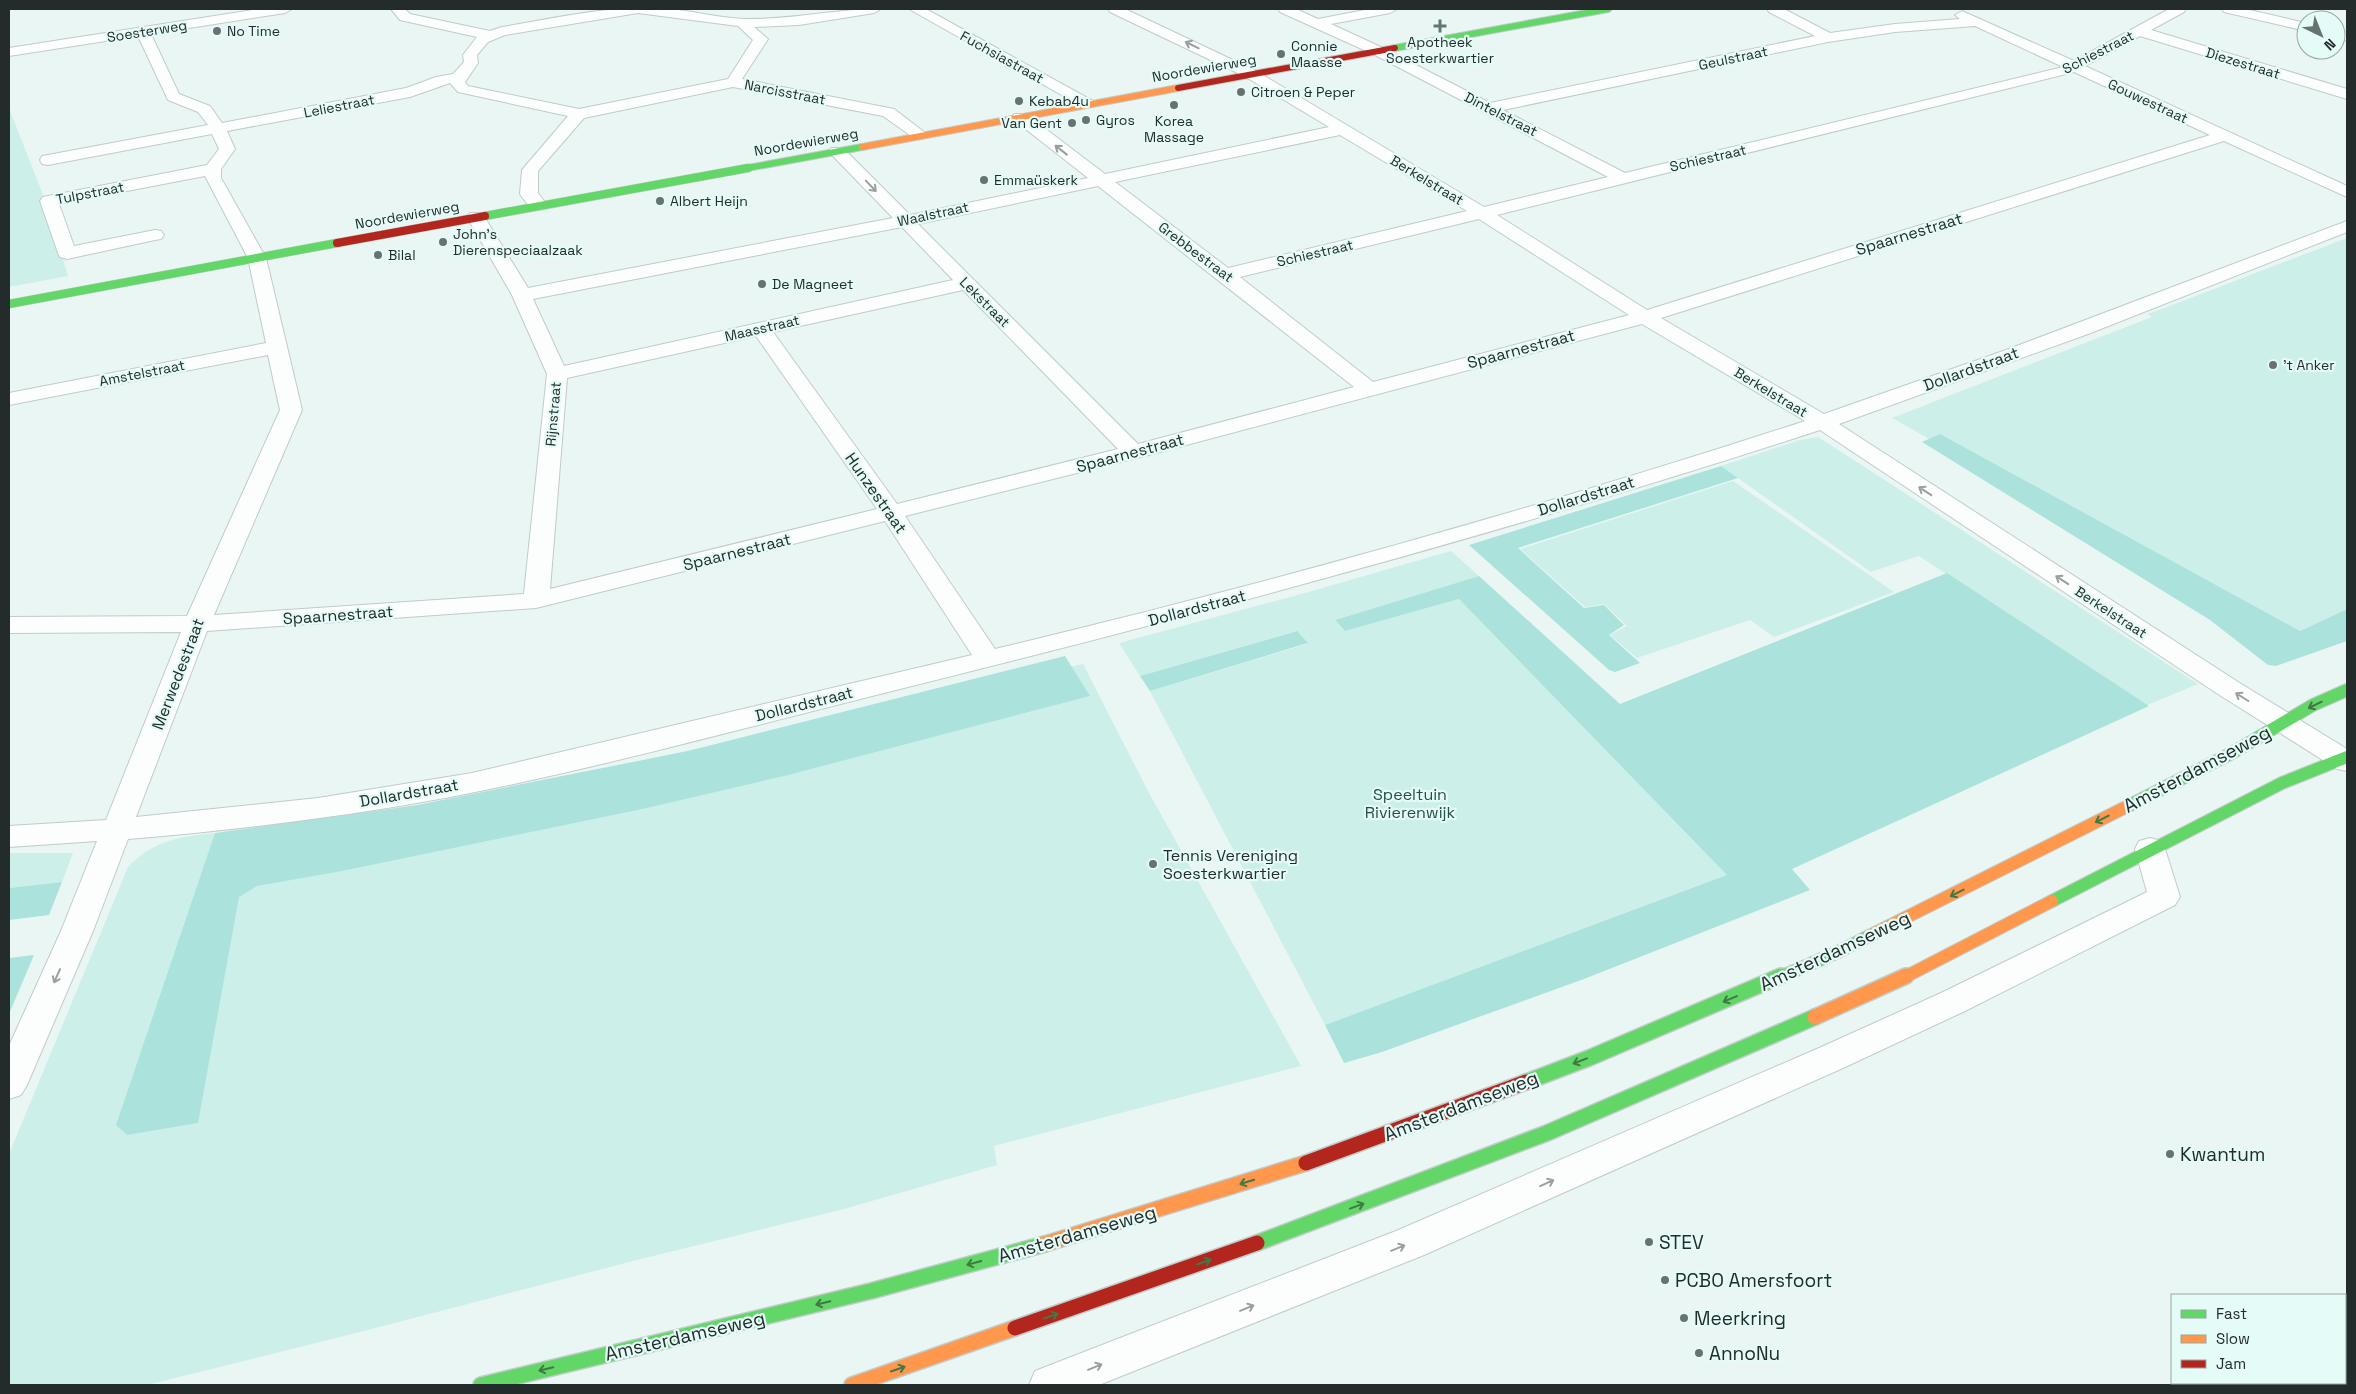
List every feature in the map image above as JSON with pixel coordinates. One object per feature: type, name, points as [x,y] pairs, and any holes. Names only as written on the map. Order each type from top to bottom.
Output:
[{"type":"main road","name":"Noordewierweg","points":[[9,304],[1608,9]]},
{"type":"main road","name":"Amsterdamseweg","points":[[481,1385],[871,1291],[1049,1243],[1294,1167],[1418,1122],[1589,1058],[1838,952],[2232,753],[2312,705],[2347,690]]},
{"type":"main road","name":"Amsterdamseweg","points":[[852,1385],[1210,1260],[1385,1196],[1547,1132],[1884,987],[2282,783],[2346,759]]},
{"type":"street","name":"Soesterweg","points":[[9,52],[285,9]]},
{"type":"street","points":[[398,9],[405,17],[489,35]]},
{"type":"street","points":[[733,82],[579,114],[463,89],[457,83],[458,78],[471,63],[470,56],[483,39],[489,35],[512,29],[638,9],[743,23],[799,21],[874,9]]},
{"type":"street","name":"Fuchsiastraat","points":[[916,9],[1088,104]]},
{"type":"street","name":"Berkelstraat","points":[[1115,9],[1251,74],[1482,213],[1645,317],[1822,422],[1862,450],[2284,722]]},
{"type":"street","name":"Dintelstraat","points":[[1285,9],[1378,51],[1622,178]]},
{"type":"street","points":[[1317,23],[1390,9]]},
{"type":"street","points":[[1774,9],[1828,38]]},
{"type":"street","name":"Gouwestraat","points":[[1950,9],[2347,192]]},
{"type":"street","name":"Schiestraat","points":[[1225,275],[2064,72],[2179,9]]},
{"type":"street","points":[[2229,9],[2296,25]]},
{"type":"street","name":"Geulstraat","points":[[1490,108],[1828,38],[1895,28],[1978,22]]},
{"type":"street","name":"Narcisstraat","points":[[743,23],[745,27],[761,39],[733,82],[888,112],[920,135]]},
{"type":"street","points":[[143,31],[173,97],[204,109],[218,128],[227,149],[213,169],[213,178],[257,258]]},
{"type":"street","name":"Diezestraat","points":[[2140,31],[2347,94]]},
{"type":"street","name":"Leliestraat","points":[[218,128],[400,94],[441,80],[458,78]]},
{"type":"street","points":[[538,206],[529,194],[530,170],[579,114]]},
{"type":"street","name":"Grebbestraat","points":[[1020,117],[1370,390]]},
{"type":"street","points":[[48,160],[218,128]]},
{"type":"street","name":"Waalstraat","points":[[522,295],[904,220],[1344,129]]},
{"type":"street","name":"Spaarnestraat","points":[[9,625],[197,624],[496,604],[536,600],[586,589],[892,514],[1645,317],[2224,136]]},
{"type":"street","name":"Lekstraat","points":[[837,151],[1133,452]]},
{"type":"street","name":"Tulpstraat","points":[[155,235],[66,252],[49,201],[213,169]]},
{"type":"street","name":"Rijnstraat","points":[[476,217],[522,295],[557,374],[536,600]]},
{"type":"street","name":"Dollardstraat","points":[[9,836],[117,831],[298,811],[422,792],[525,771],[1075,640],[1307,578],[1687,465],[1822,422],[2082,329],[2347,226]]},
{"type":"street","name":"Merwedestraat","points":[[9,1085],[77,931],[197,624],[291,410],[257,258]]},
{"type":"street","name":"Maasstraat","points":[[557,374],[967,283]]},
{"type":"street","name":"Hunzestraat","points":[[760,328],[892,514],[989,660]]},
{"type":"street","name":"Amstelstraat","points":[[9,399],[276,347]]},
{"type":"street","name":"Amsterdamseweg","points":[[2284,722],[2346,759]]},
{"type":"street","points":[[1050,1385],[1410,1243],[1831,1058],[1953,1002],[2164,897],[2150,849]]},
{"type":"street","name":"Amsterdamseweg","points":[[555,1385],[589,1359]]},
{"type":"green space","points":[[9,108],[43,195],[68,276],[9,287]]},
{"type":"green space","points":[[2347,238],[2347,609],[2300,631],[2275,633],[1892,418],[2152,317],[2147,314]]},
{"type":"green space","points":[[1818,437],[2198,684],[2145,706],[1919,556],[1871,572],[1721,466],[1800,440]]},
{"type":"green space","points":[[1733,481],[1894,592],[1774,637],[1750,620],[1637,658],[1610,635],[1627,626],[1604,604],[1585,607],[1520,549]]},
{"type":"green space","name":"Speeltuin Rivierenwijk","points":[[1451,551],[1479,576],[1335,620],[1345,631],[1459,599],[1728,875],[1325,1025],[1150,691],[1307,644],[1296,631],[1140,676],[1119,643]]},
{"type":"green space","points":[[1083,664],[1148,791],[1301,1066],[994,1146],[997,1165],[844,1209],[147,1385],[9,1385],[9,1154],[128,867],[148,851],[157,845],[179,838],[215,833],[208,856]]},
{"type":"green space","points":[[9,853],[73,853],[62,882],[9,888]]},
{"type":"shaded area","points":[[1940,434],[2300,631],[2347,609],[2347,641],[2276,666],[2268,665],[2210,620],[1922,442]]},
{"type":"shaded area","points":[[1721,466],[1738,478],[1518,548],[1584,608],[1604,605],[1624,625],[1609,635],[1640,663],[1615,672],[1609,670],[1469,545]]},
{"type":"shaded area","points":[[1947,573],[2149,706],[1792,869],[1810,890],[1584,979],[1382,1052],[1344,1063],[1325,1025],[1727,875],[1459,599],[1345,631],[1335,620],[1479,576],[1620,704]]},
{"type":"shaded area","points":[[1297,631],[1308,643],[1150,691],[1140,676]]},
{"type":"shaded area","points":[[1065,656],[1090,696],[784,776],[642,809],[342,871],[257,886],[239,897],[198,1123],[127,1135],[116,1125],[215,833],[417,805],[688,751]]},
{"type":"shaded area","points":[[62,882],[49,915],[9,920],[9,888]]},
{"type":"shaded area","points":[[34,955],[9,1014],[9,958]]},
{"type":"traffic: fast","points":[[1395,48],[1608,9]]},
{"type":"traffic: fast","points":[[485,216],[862,147]]},
{"type":"traffic: fast","points":[[9,304],[337,243]]},
{"type":"traffic: fast","points":[[2130,805],[2232,753],[2313,705],[2347,690]]},
{"type":"traffic: fast","points":[[2052,901],[2282,783],[2347,757]]},
{"type":"traffic: fast","points":[[1526,1082],[1589,1058],[1838,952],[1869,936]]},
{"type":"traffic: fast","points":[[1257,1243],[1547,1133],[1815,1017]]},
{"type":"traffic: fast","points":[[481,1385],[871,1291],[1045,1244]]},
{"type":"traffic: slow","points":[[862,147],[1178,88]]},
{"type":"traffic: slow","points":[[1869,936],[2130,805]]},
{"type":"traffic: slow","points":[[1815,1017],[1885,987],[2052,901]]},
{"type":"traffic: slow","points":[[1045,1244],[1306,1163]]},
{"type":"traffic: slow","points":[[852,1385],[1015,1328]]},
{"type":"traffic: jam","points":[[1178,88],[1395,48]]},
{"type":"traffic: jam","points":[[337,243],[485,216]]},
{"type":"traffic: jam","points":[[1306,1163],[1526,1082]]},
{"type":"traffic: jam","points":[[1015,1328],[1257,1243]]},
{"type":"place","name":"Apotheek Soesterkwartier","points":[[1440,26]]},
{"type":"place","name":"No Time","points":[[217,31]]},
{"type":"place","name":"Connie Maasse","points":[[1281,54]]},
{"type":"place","name":"Citroen & Peper","points":[[1241,92]]},
{"type":"place","name":"Kebab4u","points":[[1019,101]]},
{"type":"place","name":"Korea Massage","points":[[1174,105]]},
{"type":"place","name":"Gyros","points":[[1086,120]]},
{"type":"place","name":"Van Gent","points":[[1072,123]]},
{"type":"place","name":"Emmaüskerk","points":[[984,180]]},
{"type":"place","name":"Albert Heijn","points":[[660,201]]},
{"type":"place","name":"John's Dierenspeciaalzaak","points":[[443,242]]},
{"type":"place","name":"Bilal","points":[[378,255]]},
{"type":"place","name":"De Magneet","points":[[762,284]]},
{"type":"place","name":"'t Anker","points":[[2273,365]]},
{"type":"place","name":"Tennis Vereniging Soesterkwartier","points":[[1153,864]]},
{"type":"place","name":"Kwantum","points":[[2170,1154]]},
{"type":"place","name":"STEV","points":[[1649,1242]]},
{"type":"place","name":"PCBO Amersfoort","points":[[1665,1280]]},
{"type":"place","name":"Meerkring","points":[[1684,1318]]},
{"type":"place","name":"AnnoNu","points":[[1699,1353]]}]
